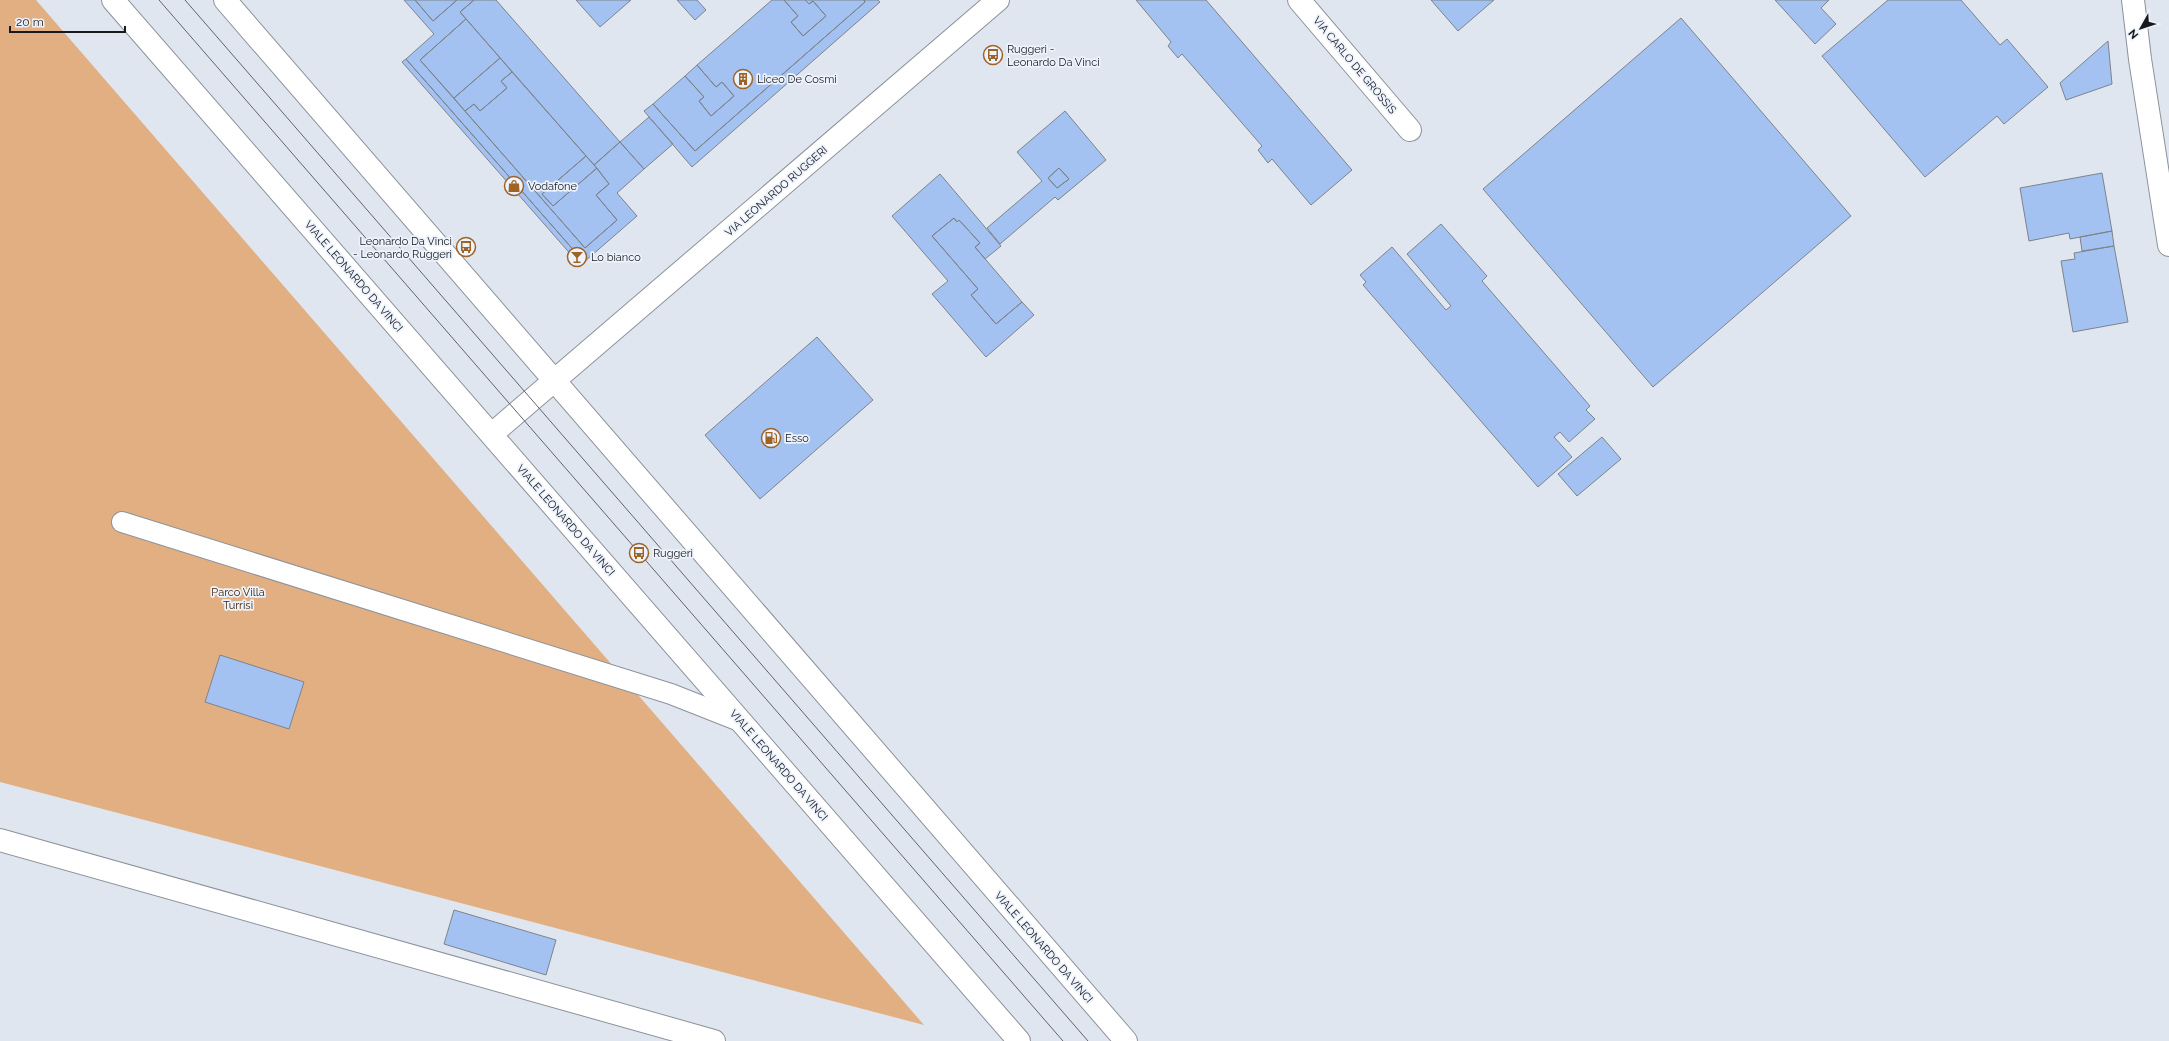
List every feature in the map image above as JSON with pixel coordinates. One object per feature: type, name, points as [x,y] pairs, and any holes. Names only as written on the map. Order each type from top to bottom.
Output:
[{"type":"street","name":"VIALE LEONARDO DA VINCI","points":[[113,0],[1019,1041]]},
{"type":"street","name":"VIALE LEONARDO DA VINCI","points":[[225,0],[1126,1041]]},
{"type":"street","name":"VIA LEONARDO RUGGERI","points":[[492,434],[998,0]]},
{"type":"street","name":"VIA CARLO DE GROSSIS","points":[[1299,0],[1410,130]]},
{"type":"street","points":[[2133,0],[2140,60],[2169,245]]},
{"type":"street","points":[[0,840],[714,1041]]},
{"type":"lane","points":[[122,522],[671,694],[742,722]]},
{"type":"green space","name":"Parco Villa Turrisi","points":[[0,0],[36,0],[924,1025],[0,782]]},
{"type":"building","points":[[404,0],[415,0],[433,21],[457,0],[474,0],[460,12],[466,19],[420,60],[585,248],[617,220],[596,195],[609,184],[594,165],[620,142],[644,169],[617,193],[637,216],[584,262],[406,59],[434,34]]},
{"type":"building","points":[[415,0],[457,0],[433,21]]},
{"type":"building","points":[[474,0],[496,0],[620,142],[594,165],[460,12]]},
{"type":"building","points":[[576,0],[631,0],[600,27]]},
{"type":"building","points":[[677,0],[697,0],[706,10],[695,20]]},
{"type":"building","name":"Liceo De Cosmi","points":[[772,0],[784,0],[798,16],[791,22],[803,36],[826,16],[813,1],[809,4],[805,0],[864,0],[865,2],[695,151],[653,104],[685,76],[704,97],[699,101],[711,116],[734,96],[722,82],[716,87],[697,65]]},
{"type":"building","points":[[784,0],[805,0],[809,4],[813,1],[826,16],[803,36],[791,22],[798,16]]},
{"type":"building","points":[[864,0],[878,0],[880,2],[692,167],[644,111],[653,104],[695,151],[865,2]]},
{"type":"building","points":[[1136,0],[1206,0],[1352,170],[1311,205],[1272,159],[1268,163],[1258,150],[1262,146],[1182,54],[1178,58],[1168,46],[1171,42]]},
{"type":"building","points":[[1431,0],[1494,0],[1458,31]]},
{"type":"building","points":[[1775,0],[1829,0],[1821,8],[1836,24],[1815,44]]},
{"type":"building","points":[[1888,0],[1961,0],[2000,45],[2007,39],[2048,87],[2004,124],[1997,116],[1925,177],[1822,56]]},
{"type":"building","points":[[1681,18],[1851,216],[1653,387],[1483,189]]},
{"type":"building","points":[[466,19],[500,58],[454,98],[420,60]]},
{"type":"building","points":[[2108,41],[2112,84],[2066,100],[2060,83]]},
{"type":"building","points":[[500,58],[512,72],[501,81],[507,88],[480,111],[474,104],[465,111],[454,98]]},
{"type":"building","points":[[406,59],[584,262],[581,266],[402,62]]},
{"type":"building","points":[[697,65],[716,87],[722,82],[734,96],[711,116],[699,101],[704,97],[685,76]]},
{"type":"building","points":[[512,72],[586,156],[542,194],[553,206],[597,168],[609,184],[596,195],[617,220],[585,248],[465,111],[474,104],[480,111],[507,88],[501,81]]},
{"type":"building","points":[[1065,111],[1106,160],[1058,200],[1055,197],[1000,244],[987,228],[1042,181],[1017,152]],"holes":[[[1059,168],[1069,179],[1057,188],[1048,178]]]},
{"type":"building","points":[[649,117],[673,144],[644,169],[620,142]]},
{"type":"building","points":[[586,156],[597,168],[553,206],[542,194]]},
{"type":"building","points":[[1059,168],[1069,179],[1057,188],[1048,178]]},
{"type":"building","points":[[2102,173],[2112,231],[2070,239],[2069,233],[2029,241],[2020,188]]},
{"type":"building","points":[[940,174],[1001,246],[985,259],[975,247],[980,243],[959,220],[957,222],[954,218],[932,236],[978,289],[971,295],[996,324],[1022,302],[1034,315],[986,357],[932,294],[948,281],[892,216]]},
{"type":"building","points":[[954,218],[957,222],[959,220],[980,243],[975,247],[1022,302],[996,324],[971,295],[978,289],[932,236]]},
{"type":"building","points":[[1441,224],[1487,276],[1482,281],[1590,406],[1586,410],[1595,419],[1569,442],[1560,432],[1554,437],[1572,457],[1538,487],[1363,285],[1366,282],[1360,275],[1392,247],[1446,310],[1451,306],[1407,254]]},
{"type":"building","points":[[2112,231],[2114,246],[2082,251],[2080,237]]},
{"type":"building","points":[[2114,246],[2128,322],[2073,332],[2061,261],[2075,259],[2074,253]]},
{"type":"building","points":[[817,337],[873,400],[760,499],[705,435]]},
{"type":"building","points":[[1602,437],[1621,459],[1577,496],[1558,474]]},
{"type":"building","points":[[220,655],[304,682],[289,729],[205,702]]},
{"type":"building","points":[[454,910],[556,940],[546,975],[444,944]]},
{"type":"tram line","points":[[159,0],[1063,1041]]},
{"type":"tram line","points":[[185,0],[1088,1041]]},
{"type":"place","name":"Ruggeri - Leonardo Da Vinci","points":[[993,55]]},
{"type":"place","name":"Liceo De Cosmi","points":[[743,79]]},
{"type":"place","name":"Vodafone","points":[[514,186]]},
{"type":"place","name":"Leonardo Da Vinci - Leonardo Ruggeri","points":[[466,247]]},
{"type":"place","name":"Lo bianco","points":[[577,257]]},
{"type":"place","name":"Esso","points":[[771,438]]},
{"type":"place","name":"Ruggeri","points":[[639,553]]}]
